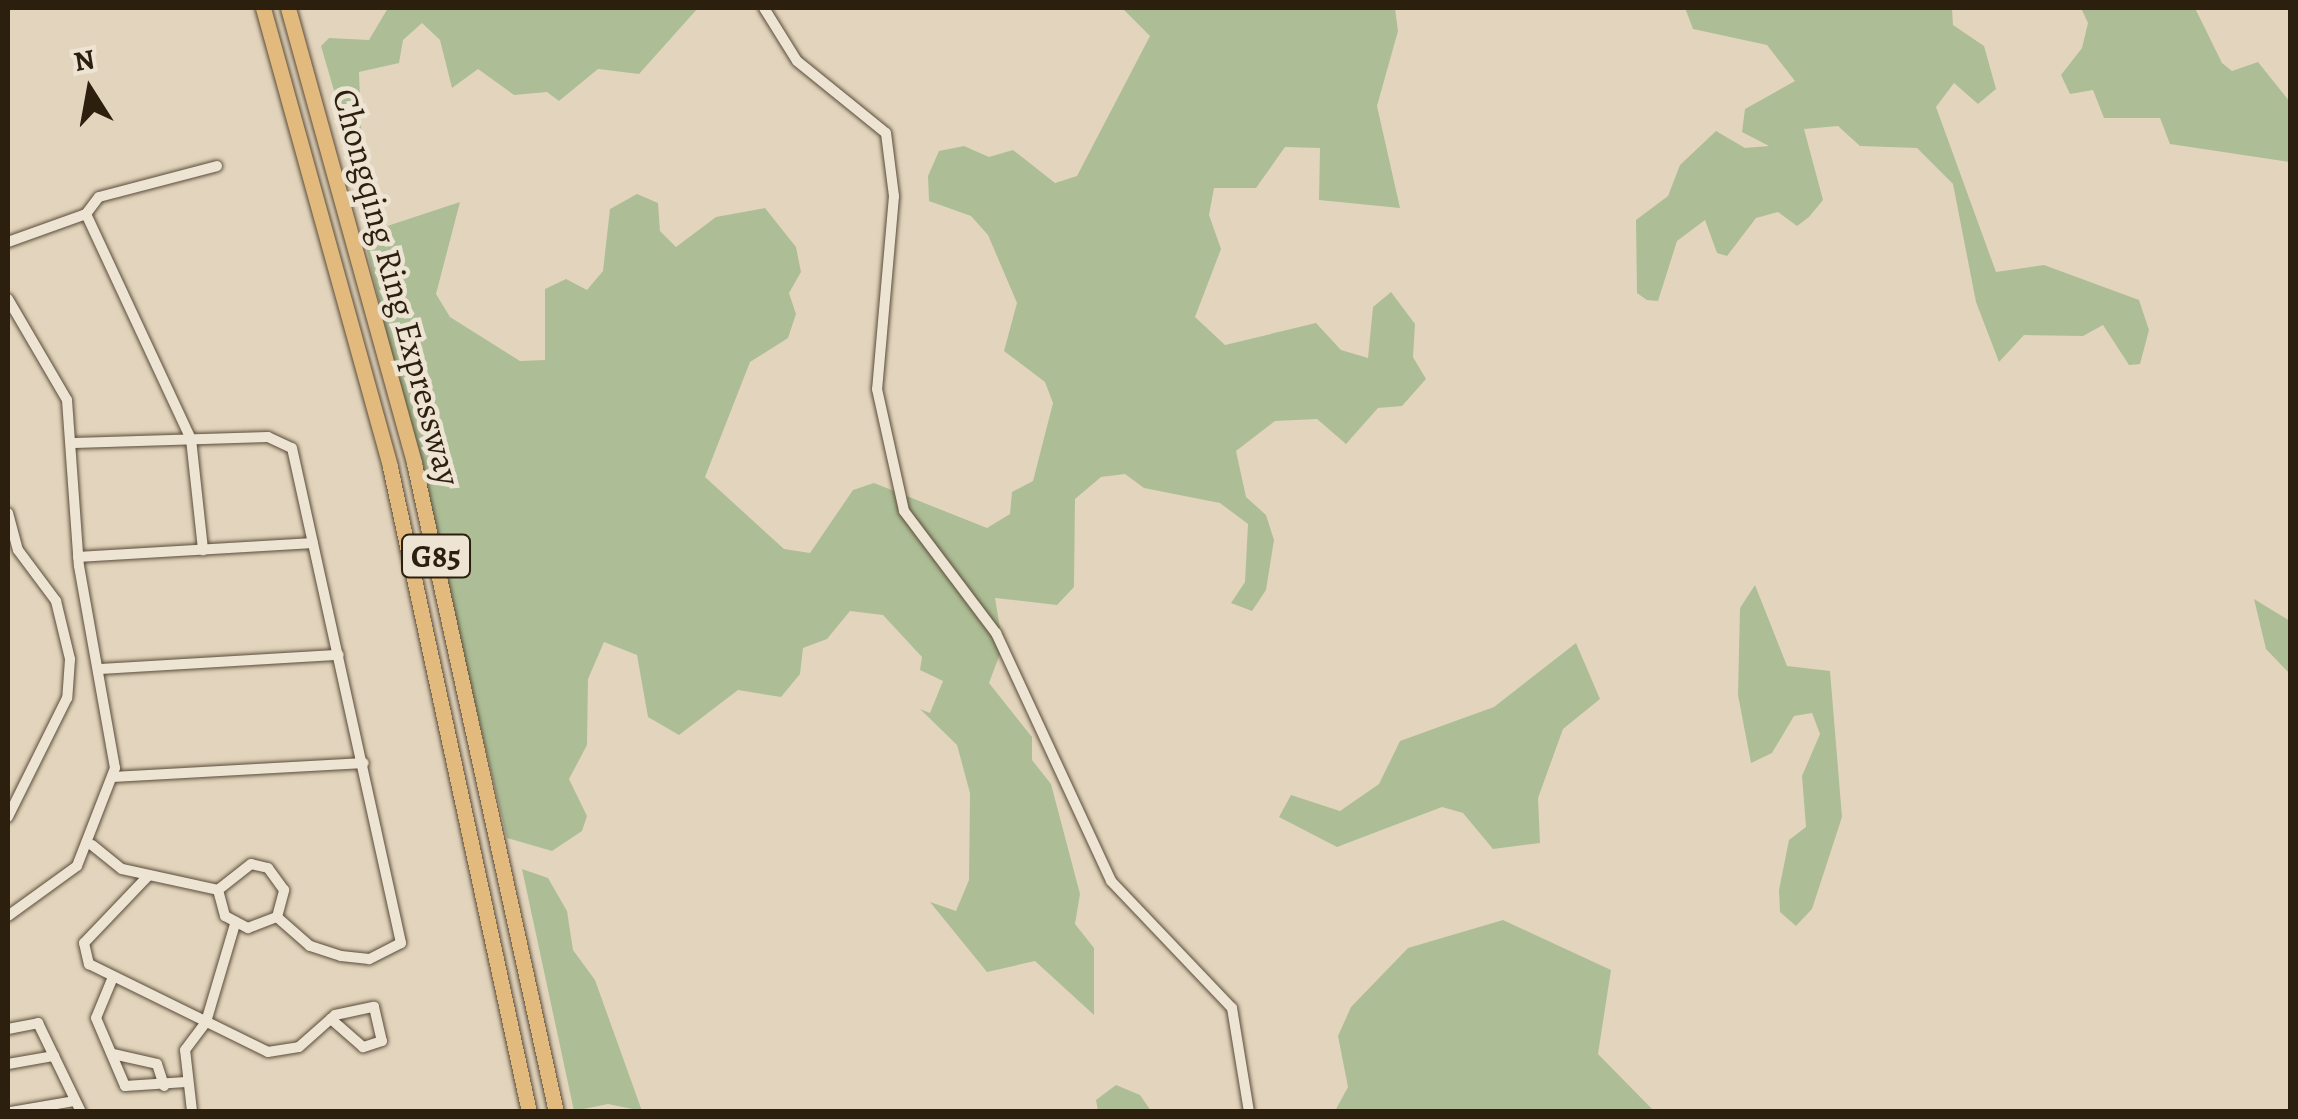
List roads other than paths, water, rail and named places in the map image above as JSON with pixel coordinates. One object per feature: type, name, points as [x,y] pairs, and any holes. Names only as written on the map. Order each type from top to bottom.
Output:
[{"type":"highway","name":"Chongqing Ring Expressway","points":[[263,8],[390,468],[530,1112]]},
{"type":"highway","name":"Chongqing Ring Expressway","points":[[288,8],[414,463],[556,1112]]},
{"type":"street","points":[[764,8],[798,61],[886,133],[894,196],[877,389],[904,511],[996,633],[1111,882],[1232,1008],[1248,1112]]},
{"type":"street","points":[[8,242],[86,214],[100,196],[217,166]]},
{"type":"street","points":[[86,214],[191,440],[204,550]]},
{"type":"street","points":[[8,916],[40,900],[92,846],[113,776],[101,669],[78,558],[74,443],[54,366],[9,302]]},
{"type":"street","points":[[74,443],[285,441],[364,763],[401,943],[369,959],[341,956],[310,946],[277,917]]},
{"type":"street","points":[[8,513],[18,550],[56,601],[70,659],[67,698],[8,817]]},
{"type":"street","points":[[78,558],[313,544]]},
{"type":"street","points":[[101,669],[339,656]]},
{"type":"street","points":[[113,776],[364,763]]},
{"type":"street","points":[[92,846],[122,869],[218,890]]},
{"type":"street","points":[[218,890],[242,866],[268,868],[284,890],[277,917],[264,927],[235,924]]},
{"type":"street","points":[[149,875],[84,943],[89,964],[268,1052],[299,1048],[331,1019],[374,1007],[382,1042],[363,1047],[331,1019]]},
{"type":"street","points":[[192,1111],[185,1050],[206,1022],[235,924],[218,890]]},
{"type":"street","points":[[113,977],[96,1018],[126,1086],[186,1082]]},
{"type":"street","points":[[8,1029],[38,1024],[78,1106],[11,1112]]},
{"type":"street","points":[[113,1054],[157,1064],[164,1086]]},
{"type":"street","points":[[8,1064],[54,1056]]}]
